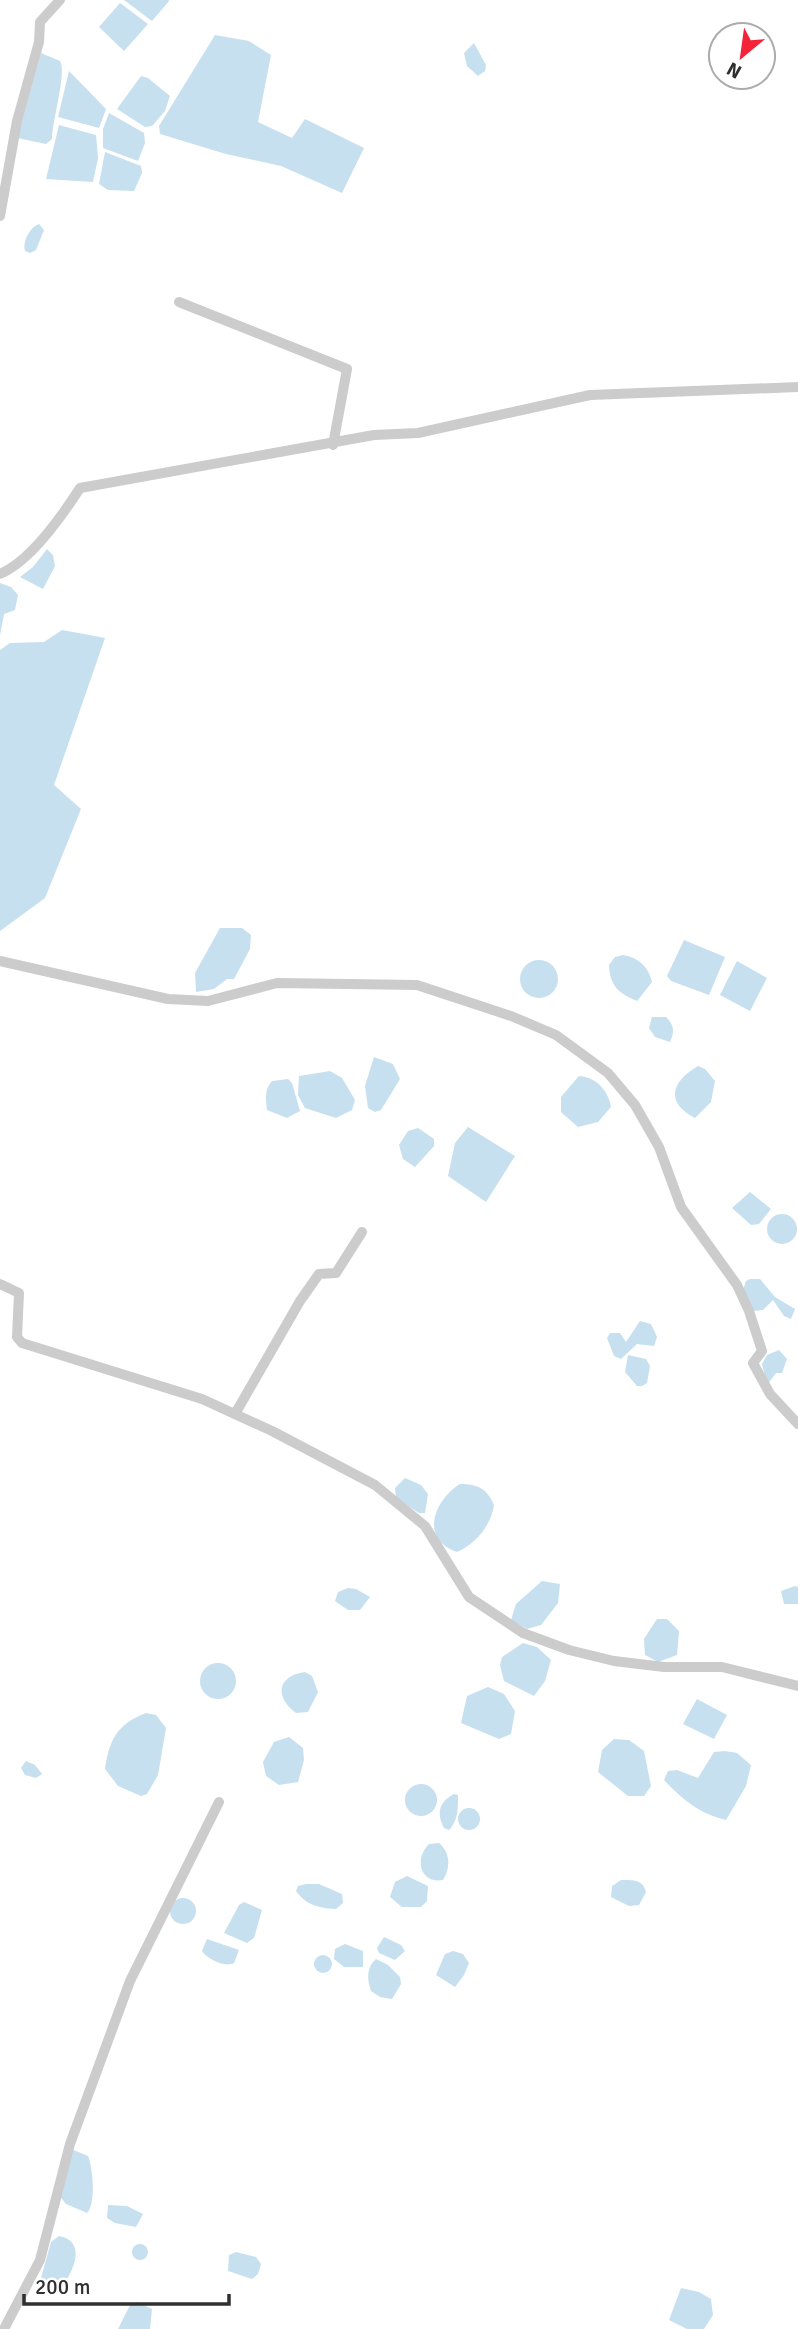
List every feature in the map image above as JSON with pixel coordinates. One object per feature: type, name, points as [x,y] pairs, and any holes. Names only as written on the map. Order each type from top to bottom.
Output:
[{"type":"street","points":[[0,216],[17,121],[39,41],[40,22],[60,0]]},
{"type":"street","points":[[179,302],[347,369],[333,445]]},
{"type":"street","points":[[0,574],[24,557],[60,519],[80,488],[333,445],[374,435],[418,433],[590,395],[798,387]]},
{"type":"street","points":[[0,961],[168,999],[208,1002],[277,983],[368,982],[417,985],[511,1016],[556,1035],[608,1073],[635,1105],[659,1147],[681,1207],[737,1285],[749,1311],[762,1350],[753,1363],[770,1394],[798,1423]]},
{"type":"street","points":[[235,1413],[300,1301],[319,1274],[336,1273],[362,1232]]},
{"type":"street","points":[[0,1284],[19,1293],[17,1338],[22,1343],[202,1399],[235,1413],[375,1485],[425,1526],[469,1597],[523,1633],[569,1650],[614,1661],[664,1667],[722,1667],[798,1686]]},
{"type":"street","points":[[4,2329],[40,2260],[70,2144],[125,1992],[219,1802]]},
{"type":"water","points":[[124,0],[169,0],[169,1],[152,21]]},
{"type":"water","points":[[120,3],[148,24],[124,51],[99,27]]},
{"type":"water","points":[[215,35],[249,41],[271,55],[258,122],[292,138],[305,119],[364,148],[342,193],[281,166],[226,154],[160,134],[159,126]]},
{"type":"water","points":[[474,43],[486,65],[485,71],[478,76],[467,66],[464,53]]},
{"type":"water","points":[[41,53],[60,61],[62,67],[52,139],[46,144],[17,138]]},
{"type":"water","points":[[69,71],[106,109],[99,128],[58,117]]},
{"type":"water","points":[[141,76],[148,78],[170,96],[165,111],[152,126],[145,127],[117,109]]},
{"type":"water","points":[[109,113],[144,133],[145,143],[138,161],[103,148],[103,129]]},
{"type":"water","points":[[59,125],[96,135],[98,158],[93,182],[46,179]]},
{"type":"water","points":[[105,152],[141,166],[142,173],[134,191],[108,190],[99,184]]},
{"type":"water","points":[[39,224],[44,230],[36,250],[30,253],[25,251],[28,235]]},
{"type":"water","points":[[47,549],[53,555],[55,566],[43,589],[20,577],[33,567]]},
{"type":"water","points":[[0,583],[11,587],[18,595],[15,610],[4,614],[0,635]]},
{"type":"water","points":[[62,630],[105,638],[54,785],[81,809],[45,898],[0,931],[0,650],[10,643],[44,642]]},
{"type":"water","points":[[220,928],[242,928],[251,935],[250,949],[234,979],[227,979],[214,989],[196,992],[195,973]]},
{"type":"water","points":[[684,940],[725,957],[709,995],[671,981],[667,976]]},
{"type":"water","points":[[623,955],[642,964],[652,982],[637,1001],[620,992],[611,978],[609,965],[615,957]]},
{"type":"water","points":[[539,960],[553,965],[558,979],[553,993],[539,998],[525,993],[520,979],[525,965]]},
{"type":"water","points":[[737,961],[767,978],[750,1011],[720,995]]},
{"type":"water","points":[[652,1017],[666,1017],[671,1023],[673,1031],[670,1042],[655,1037],[649,1028]]},
{"type":"water","points":[[374,1057],[393,1064],[400,1079],[381,1110],[375,1112],[368,1108],[365,1086]]},
{"type":"water","points":[[698,1066],[705,1069],[715,1081],[711,1102],[695,1118],[679,1105],[675,1092],[682,1078]]},
{"type":"water","points":[[330,1071],[342,1078],[355,1100],[352,1110],[336,1118],[305,1108],[298,1095],[299,1076]]},
{"type":"water","points":[[579,1076],[591,1079],[600,1086],[611,1107],[598,1122],[578,1127],[561,1112],[561,1097]]},
{"type":"water","points":[[288,1079],[292,1083],[300,1111],[287,1118],[267,1110],[266,1095],[272,1081]]},
{"type":"water","points":[[468,1127],[515,1156],[486,1202],[448,1176],[455,1143]]},
{"type":"water","points":[[418,1128],[434,1139],[434,1146],[415,1167],[403,1159],[399,1145],[408,1131]]},
{"type":"water","points":[[750,1192],[771,1209],[759,1224],[751,1225],[732,1208]]},
{"type":"water","points":[[782,1214],[793,1218],[797,1229],[793,1240],[782,1244],[771,1240],[767,1229],[771,1218]]},
{"type":"water","points":[[760,1279],[775,1297],[795,1309],[791,1319],[784,1316],[773,1300],[763,1310],[753,1311],[743,1290],[746,1281]]},
{"type":"water","points":[[640,1321],[651,1324],[657,1337],[654,1346],[637,1344],[621,1359],[614,1356],[607,1338],[610,1333],[620,1333],[626,1342]]},
{"type":"water","points":[[779,1350],[787,1359],[782,1373],[776,1373],[767,1385],[762,1364],[767,1355]]},
{"type":"water","points":[[628,1355],[646,1359],[650,1366],[647,1383],[642,1386],[637,1386],[625,1372]]},
{"type":"water","points":[[405,1478],[421,1485],[428,1494],[425,1513],[419,1513],[396,1498],[395,1488]]},
{"type":"water","points":[[460,1484],[481,1488],[494,1505],[490,1520],[482,1533],[457,1552],[445,1546],[438,1538],[434,1519],[443,1500]]},
{"type":"water","points":[[542,1581],[560,1584],[558,1603],[541,1625],[527,1629],[511,1620],[516,1604]]},
{"type":"water","points":[[798,1587],[798,1604],[784,1604],[781,1591]]},
{"type":"water","points":[[348,1588],[356,1589],[370,1597],[360,1610],[348,1610],[335,1601],[338,1592]]},
{"type":"water","points":[[657,1619],[667,1619],[679,1631],[677,1655],[658,1662],[645,1655],[644,1639]]},
{"type":"water","points":[[523,1643],[537,1647],[551,1660],[545,1681],[534,1696],[504,1681],[500,1665],[502,1657]]},
{"type":"water","points":[[218,1663],[231,1668],[236,1681],[231,1694],[218,1699],[205,1694],[200,1681],[205,1668]]},
{"type":"water","points":[[305,1672],[312,1676],[318,1692],[308,1712],[296,1713],[284,1701],[282,1688],[288,1678]]},
{"type":"water","points":[[488,1687],[504,1694],[515,1711],[511,1734],[499,1739],[461,1723],[467,1696]]},
{"type":"water","points":[[697,1699],[727,1715],[714,1739],[683,1724]]},
{"type":"water","points":[[146,1713],[156,1715],[166,1728],[158,1775],[147,1794],[141,1796],[118,1786],[105,1769],[116,1734],[128,1722]]},
{"type":"water","points":[[289,1737],[303,1748],[304,1760],[298,1782],[279,1785],[266,1776],[263,1762],[274,1742]]},
{"type":"water","points":[[614,1739],[629,1740],[644,1751],[651,1786],[644,1796],[628,1796],[598,1772],[602,1750]]},
{"type":"water","points":[[714,1752],[737,1753],[751,1765],[746,1786],[726,1820],[692,1805],[664,1780],[668,1771],[677,1770],[698,1778]]},
{"type":"water","points":[[26,1761],[35,1765],[42,1774],[36,1778],[25,1775],[21,1768]]},
{"type":"water","points":[[421,1784],[432,1789],[437,1800],[432,1811],[421,1816],[410,1811],[405,1800],[410,1789]]},
{"type":"water","points":[[454,1794],[458,1795],[458,1809],[449,1830],[444,1828],[440,1808]]},
{"type":"water","points":[[469,1808],[477,1811],[480,1819],[477,1827],[469,1830],[461,1827],[458,1819],[461,1811]]},
{"type":"water","points":[[439,1843],[447,1855],[448,1865],[443,1880],[435,1880],[425,1874],[421,1863],[424,1850],[429,1844]]},
{"type":"water","points":[[407,1876],[428,1886],[427,1901],[421,1907],[402,1907],[390,1897],[395,1882]]},
{"type":"water","points":[[621,1880],[636,1881],[645,1888],[646,1892],[639,1905],[629,1906],[611,1897],[612,1886]]},
{"type":"water","points":[[319,1884],[342,1894],[343,1903],[336,1909],[308,1903],[296,1891],[298,1886]]},
{"type":"water","points":[[183,1898],[192,1902],[196,1911],[192,1920],[183,1924],[174,1920],[170,1911],[174,1902]]},
{"type":"water","points":[[244,1902],[262,1910],[254,1938],[247,1943],[224,1933],[239,1905]]},
{"type":"water","points":[[384,1937],[401,1945],[405,1951],[395,1960],[379,1953],[377,1948]]},
{"type":"water","points":[[207,1939],[239,1950],[234,1963],[221,1964],[204,1954],[202,1951]]},
{"type":"water","points":[[345,1944],[363,1951],[363,1967],[344,1967],[334,1959],[335,1949]]},
{"type":"water","points":[[453,1951],[463,1954],[469,1963],[455,1987],[436,1975],[445,1954]]},
{"type":"water","points":[[323,1955],[329,1958],[332,1964],[329,1970],[323,1973],[317,1970],[314,1964],[317,1958]]},
{"type":"water","points":[[376,1959],[388,1965],[400,1977],[401,1984],[392,1999],[380,1997],[371,1991],[368,1974]]},
{"type":"water","points":[[71,2149],[88,2156],[90,2162],[93,2194],[87,2213],[66,2204],[58,2194]]},
{"type":"water","points":[[108,2205],[127,2206],[143,2214],[136,2227],[115,2223],[107,2218]]},
{"type":"water","points":[[59,2236],[68,2239],[75,2250],[73,2266],[61,2287],[41,2278],[51,2242]]},
{"type":"water","points":[[137,2244],[143,2244],[148,2252],[146,2258],[137,2260],[132,2255],[132,2249]]},
{"type":"water","points":[[236,2252],[256,2257],[261,2264],[258,2274],[252,2279],[228,2271],[229,2255]]},
{"type":"water","points":[[681,2288],[699,2292],[711,2299],[713,2315],[704,2329],[687,2329],[669,2320]]},
{"type":"water","points":[[137,2302],[152,2309],[150,2329],[118,2329],[130,2305]]}]
